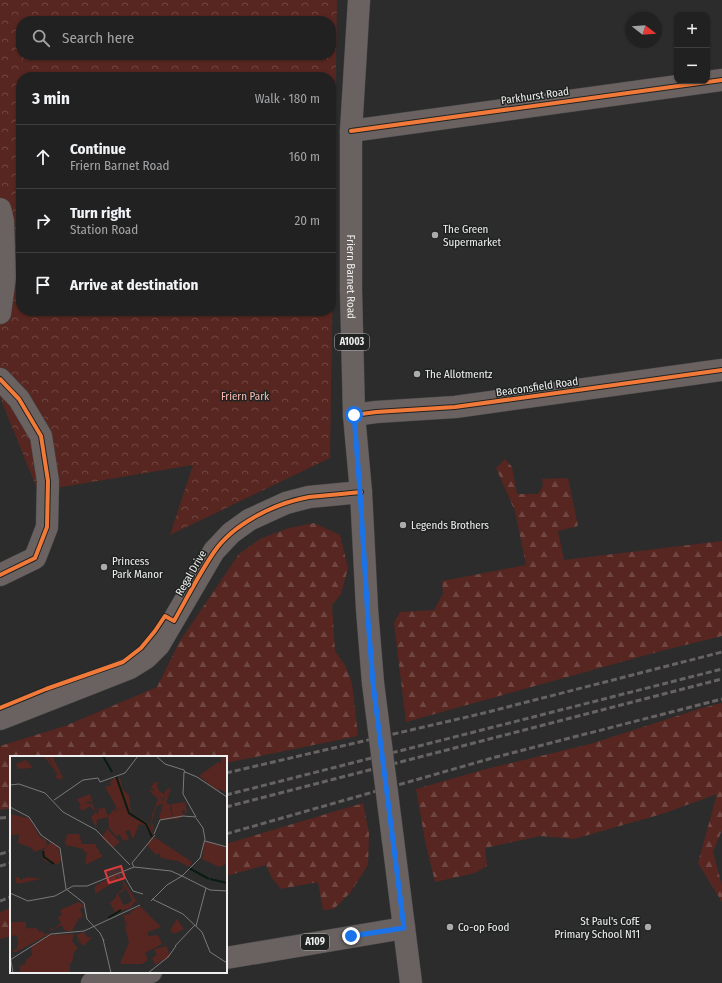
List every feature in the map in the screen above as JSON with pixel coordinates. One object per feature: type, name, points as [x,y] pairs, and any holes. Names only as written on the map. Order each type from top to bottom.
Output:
[{"type":"main road","name":"Friern Barnet Road","points":[[359,0],[350,130],[351,290],[354,415],[373,683],[411,983]]},
{"type":"main road","name":"A109","points":[[227,958],[404,928]]},
{"type":"main road","points":[[92,983],[147,973]]},
{"type":"street","name":"Parkhurst Road","points":[[350,130],[722,80]]},
{"type":"street","points":[[0,209],[3,221],[6,277],[0,313]]},
{"type":"street","name":"Beaconsfield Road","points":[[354,415],[376,412],[455,407],[722,370]]},
{"type":"street","points":[[0,379],[19,399],[41,436],[48,481],[47,527],[35,558],[0,576]]},
{"type":"street","name":"Regal Drive","points":[[0,719],[130,668],[146,658],[159,645],[214,552],[231,533],[249,520],[286,503],[309,497],[360,492]]},
{"type":"green space","name":"Friern Park","points":[[0,0],[337,0],[336,72],[16,72],[16,316],[332,316],[330,458],[170,535],[193,465],[38,491],[0,397]]},
{"type":"green space","points":[[505,459],[512,467],[517,494],[538,494],[543,486],[542,479],[568,478],[578,526],[558,531],[564,560],[722,541],[722,636],[661,651],[406,722],[394,623],[400,612],[434,610],[443,594],[442,581],[526,565],[515,511],[496,468]]},
{"type":"green space","points":[[314,523],[340,535],[348,568],[341,594],[332,605],[335,651],[345,665],[352,683],[358,736],[227,763],[227,756],[10,756],[10,808],[0,810],[0,746],[65,726],[157,687],[180,641],[239,554],[260,539],[289,528]]},
{"type":"green space","points":[[722,703],[722,830],[713,852],[722,886],[722,902],[698,863],[717,794],[662,814],[574,839],[540,836],[485,848],[487,866],[475,873],[435,882],[425,841],[416,789],[486,769],[590,744]]},
{"type":"green space","points":[[363,803],[369,833],[368,865],[350,893],[334,909],[323,910],[318,882],[281,889],[272,878],[266,865],[227,876],[227,844]]},
{"type":"green space","points":[[10,908],[10,936],[0,939],[0,912]]},
{"type":"railway","points":[[227,773],[484,713],[722,652]]},
{"type":"railway","points":[[227,795],[722,669]]},
{"type":"railway","points":[[227,807],[722,679]]},
{"type":"railway","points":[[227,834],[496,757],[722,699]]},
{"type":"railway","points":[[0,818],[10,817]]},
{"type":"railway","points":[[0,854],[10,851]]},
{"type":"railway","points":[[0,866],[10,863]]},
{"type":"railway","points":[[0,901],[10,897]]},
{"type":"cycle path","points":[[351,131],[722,80]]},
{"type":"cycle path","points":[[354,415],[376,412],[455,407],[722,370]]},
{"type":"cycle path","points":[[0,379],[19,399],[41,436],[48,481],[47,527],[35,558],[0,575]]},
{"type":"cycle path","points":[[0,708],[46,689],[123,662],[141,648],[165,616],[174,621],[198,577],[214,552],[232,532],[256,516],[282,504],[309,497],[361,492]]},
{"type":"place","name":"The Green Supermarket","points":[[435,235]]},
{"type":"place","name":"The Allotmentz","points":[[417,374]]},
{"type":"place","name":"Legends Brothers","points":[[403,525]]},
{"type":"place","name":"Princess Park Manor","points":[[104,567]]},
{"type":"place","name":"Co-op Food","points":[[450,927]]},
{"type":"place","name":"St Paul's CofE Primary School N11","points":[[648,927]]},
{"type":"route","points":[[351,936],[404,928],[373,683],[354,415]]}]
